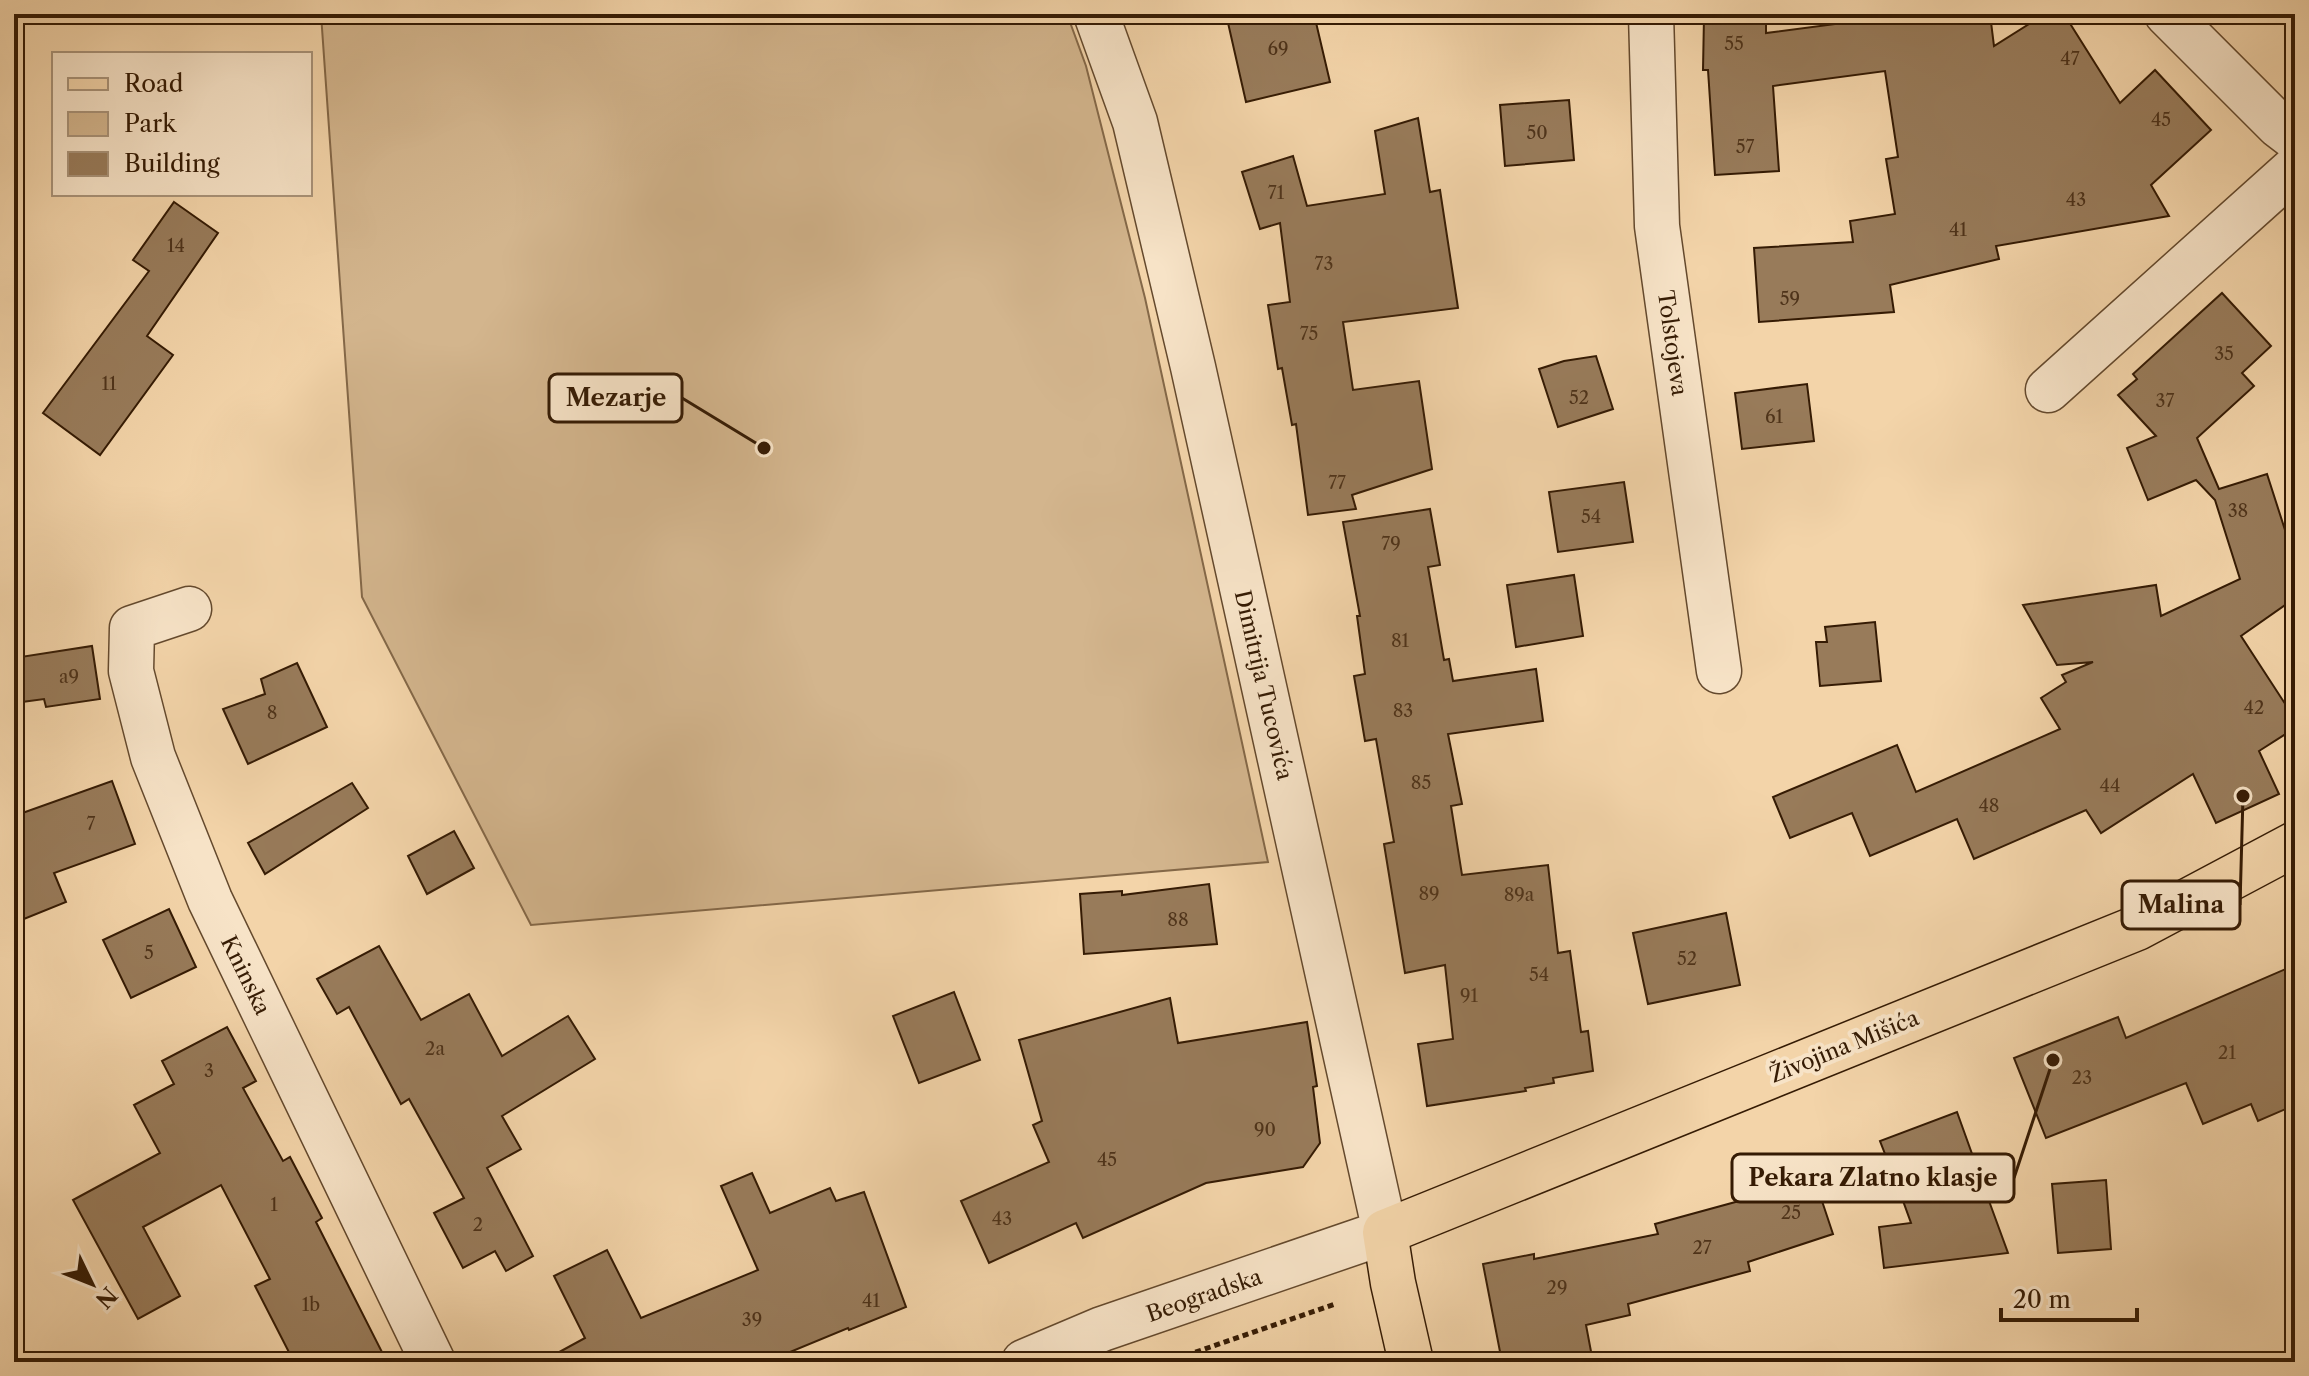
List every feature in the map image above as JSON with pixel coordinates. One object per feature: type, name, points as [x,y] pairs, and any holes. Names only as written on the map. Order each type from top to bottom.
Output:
[{"type":"main road","name":"Živojina Mišića","points":[[1385,1232],[2137,928],[2295,844]]},
{"type":"main road","name":"Dimitrija Tucovića","points":[[1385,1232],[1411,1362]]},
{"type":"street","name":"Dimitrija Tucovića","points":[[1096,14],[1135,122],[1157,214],[1385,1232]]},
{"type":"street","name":"Tolstojeva","points":[[1651,14],[1657,226],[1719,671]]},
{"type":"street","points":[[2167,14],[2278,125],[2295,138]]},
{"type":"street","points":[[2048,390],[2295,168]]},
{"type":"street","name":"Kninska","points":[[189,609],[132,628],[131,671],[153,757],[210,900],[433,1362]]},
{"type":"street","name":"Beogradska","points":[[1024,1362],[1102,1329],[1385,1232]]},
{"type":"path","points":[[1167,1362],[1335,1304]]},
{"type":"green space","points":[[321,14],[1067,14],[1086,66],[1145,298],[1268,862],[531,925],[362,597]]},
{"type":"building","points":[[1226,14],[1314,14],[1330,82],[1246,102]]},
{"type":"building","points":[[1873,14],[1990,14],[1994,46],[2045,14],[2064,14],[2120,103],[2155,70],[2211,130],[2151,185],[2169,216],[1996,246],[1999,259],[1890,285],[1894,312],[1759,322],[1754,248],[1853,242],[1850,221],[1895,214],[1886,159],[1898,157],[1885,71],[1773,86],[1779,171],[1715,175],[1708,70],[1703,70],[1704,17],[1766,18],[1766,33],[1874,19]]},
{"type":"building","points":[[1569,100],[1574,160],[1505,166],[1500,105]]},
{"type":"building","points":[[1418,118],[1430,192],[1440,190],[1458,308],[1343,322],[1353,390],[1419,381],[1432,469],[1352,495],[1356,509],[1308,515],[1296,424],[1292,425],[1282,368],[1278,369],[1268,305],[1290,302],[1280,223],[1260,229],[1242,172],[1293,156],[1307,206],[1385,194],[1375,131]]},
{"type":"building","points":[[174,202],[218,233],[147,336],[173,355],[100,455],[43,413],[149,271],[133,260]]},
{"type":"building","points":[[2222,293],[2271,346],[2242,373],[2254,386],[2197,438],[2219,489],[2267,474],[2295,561],[2295,598],[2241,636],[2295,719],[2295,728],[2259,751],[2279,794],[2216,823],[2193,774],[2101,833],[2086,810],[1974,859],[1957,819],[1870,856],[1852,813],[1790,838],[1773,797],[1897,745],[1916,792],[2060,729],[2041,698],[2066,682],[2062,675],[2093,662],[2057,665],[2023,605],[2156,585],[2161,616],[2240,579],[2215,500],[2196,480],[2148,500],[2127,448],[2156,436],[2118,395],[2137,379],[2133,374]]},
{"type":"building","points":[[1596,356],[1613,409],[1558,427],[1539,369]]},
{"type":"building","points":[[1807,384],[1814,441],[1742,449],[1735,393]]},
{"type":"building","points":[[1624,482],[1633,542],[1558,552],[1549,492]]},
{"type":"building","points":[[1430,509],[1440,565],[1428,567],[1444,660],[1449,659],[1453,681],[1536,669],[1543,721],[1448,734],[1462,804],[1451,806],[1462,875],[1548,865],[1558,953],[1570,951],[1581,1032],[1588,1031],[1593,1071],[1553,1078],[1554,1083],[1525,1088],[1526,1091],[1427,1106],[1418,1044],[1453,1039],[1445,965],[1405,973],[1384,844],[1394,842],[1376,739],[1365,741],[1354,676],[1365,674],[1357,616],[1360,616],[1343,522]]},
{"type":"building","points":[[1574,575],[1583,636],[1516,647],[1507,585]]},
{"type":"building","points":[[1875,622],[1881,681],[1820,686],[1816,642],[1827,642],[1825,627]]},
{"type":"building","points":[[92,646],[100,699],[46,707],[44,699],[14,703],[14,658]]},
{"type":"building","points":[[297,663],[327,727],[248,764],[223,709],[265,694],[261,679]]},
{"type":"building","points":[[112,781],[135,844],[54,873],[66,902],[14,923],[14,816]]},
{"type":"building","points":[[352,783],[368,808],[265,874],[248,843]]},
{"type":"building","points":[[454,831],[474,868],[427,894],[408,856]]},
{"type":"building","points":[[1209,884],[1217,944],[1084,954],[1080,894],[1122,891],[1122,895]]},
{"type":"building","points":[[169,909],[196,967],[131,998],[103,940]]},
{"type":"building","points":[[1726,913],[1740,985],[1648,1004],[1633,933]]},
{"type":"building","points":[[379,946],[421,1020],[469,994],[502,1056],[568,1016],[595,1059],[502,1116],[521,1149],[487,1168],[533,1256],[506,1271],[495,1251],[463,1268],[434,1213],[464,1198],[409,1099],[401,1104],[349,1007],[337,1014],[317,979]]},
{"type":"building","points":[[2295,965],[2295,1105],[2258,1121],[2251,1104],[2203,1124],[2186,1083],[2046,1138],[2014,1058],[2118,1017],[2126,1038]]},
{"type":"building","points":[[954,992],[980,1060],[919,1083],[893,1016]]},
{"type":"building","points":[[1170,998],[1178,1043],[1307,1022],[1317,1086],[1313,1087],[1320,1143],[1303,1167],[1206,1183],[1083,1238],[1076,1223],[989,1263],[961,1201],[1049,1162],[1033,1125],[1042,1121],[1019,1040]]},
{"type":"building","points":[[227,1027],[256,1081],[243,1088],[283,1161],[290,1157],[322,1218],[316,1222],[387,1362],[294,1362],[255,1286],[270,1279],[221,1185],[143,1227],[180,1296],[138,1319],[73,1200],[160,1153],[134,1105],[174,1084],[162,1061]]},
{"type":"building","points":[[1957,1112],[1976,1165],[1901,1195],[1880,1141]]},
{"type":"building","points":[[1812,1171],[1833,1234],[1748,1262],[1750,1271],[1628,1304],[1630,1315],[1586,1325],[1593,1362],[1502,1362],[1483,1264],[1534,1254],[1534,1259],[1658,1234],[1655,1224],[1750,1198],[1748,1193]]},
{"type":"building","points":[[752,1173],[770,1213],[830,1188],[836,1201],[864,1192],[906,1307],[766,1362],[541,1362],[585,1338],[554,1276],[607,1250],[641,1318],[758,1270],[721,1186]]},
{"type":"building","points":[[2106,1180],[2111,1249],[2058,1253],[2052,1184]]},
{"type":"building","points":[[1985,1190],[2008,1253],[1884,1268],[1879,1227],[1911,1223],[1902,1198]]},
{"type":"place","name":"Mezarje","points":[[764,448]]},
{"type":"place","name":"Malina","points":[[2243,796]]},
{"type":"place","name":"Pekara Zlatno klasje","points":[[2053,1060]]}]
